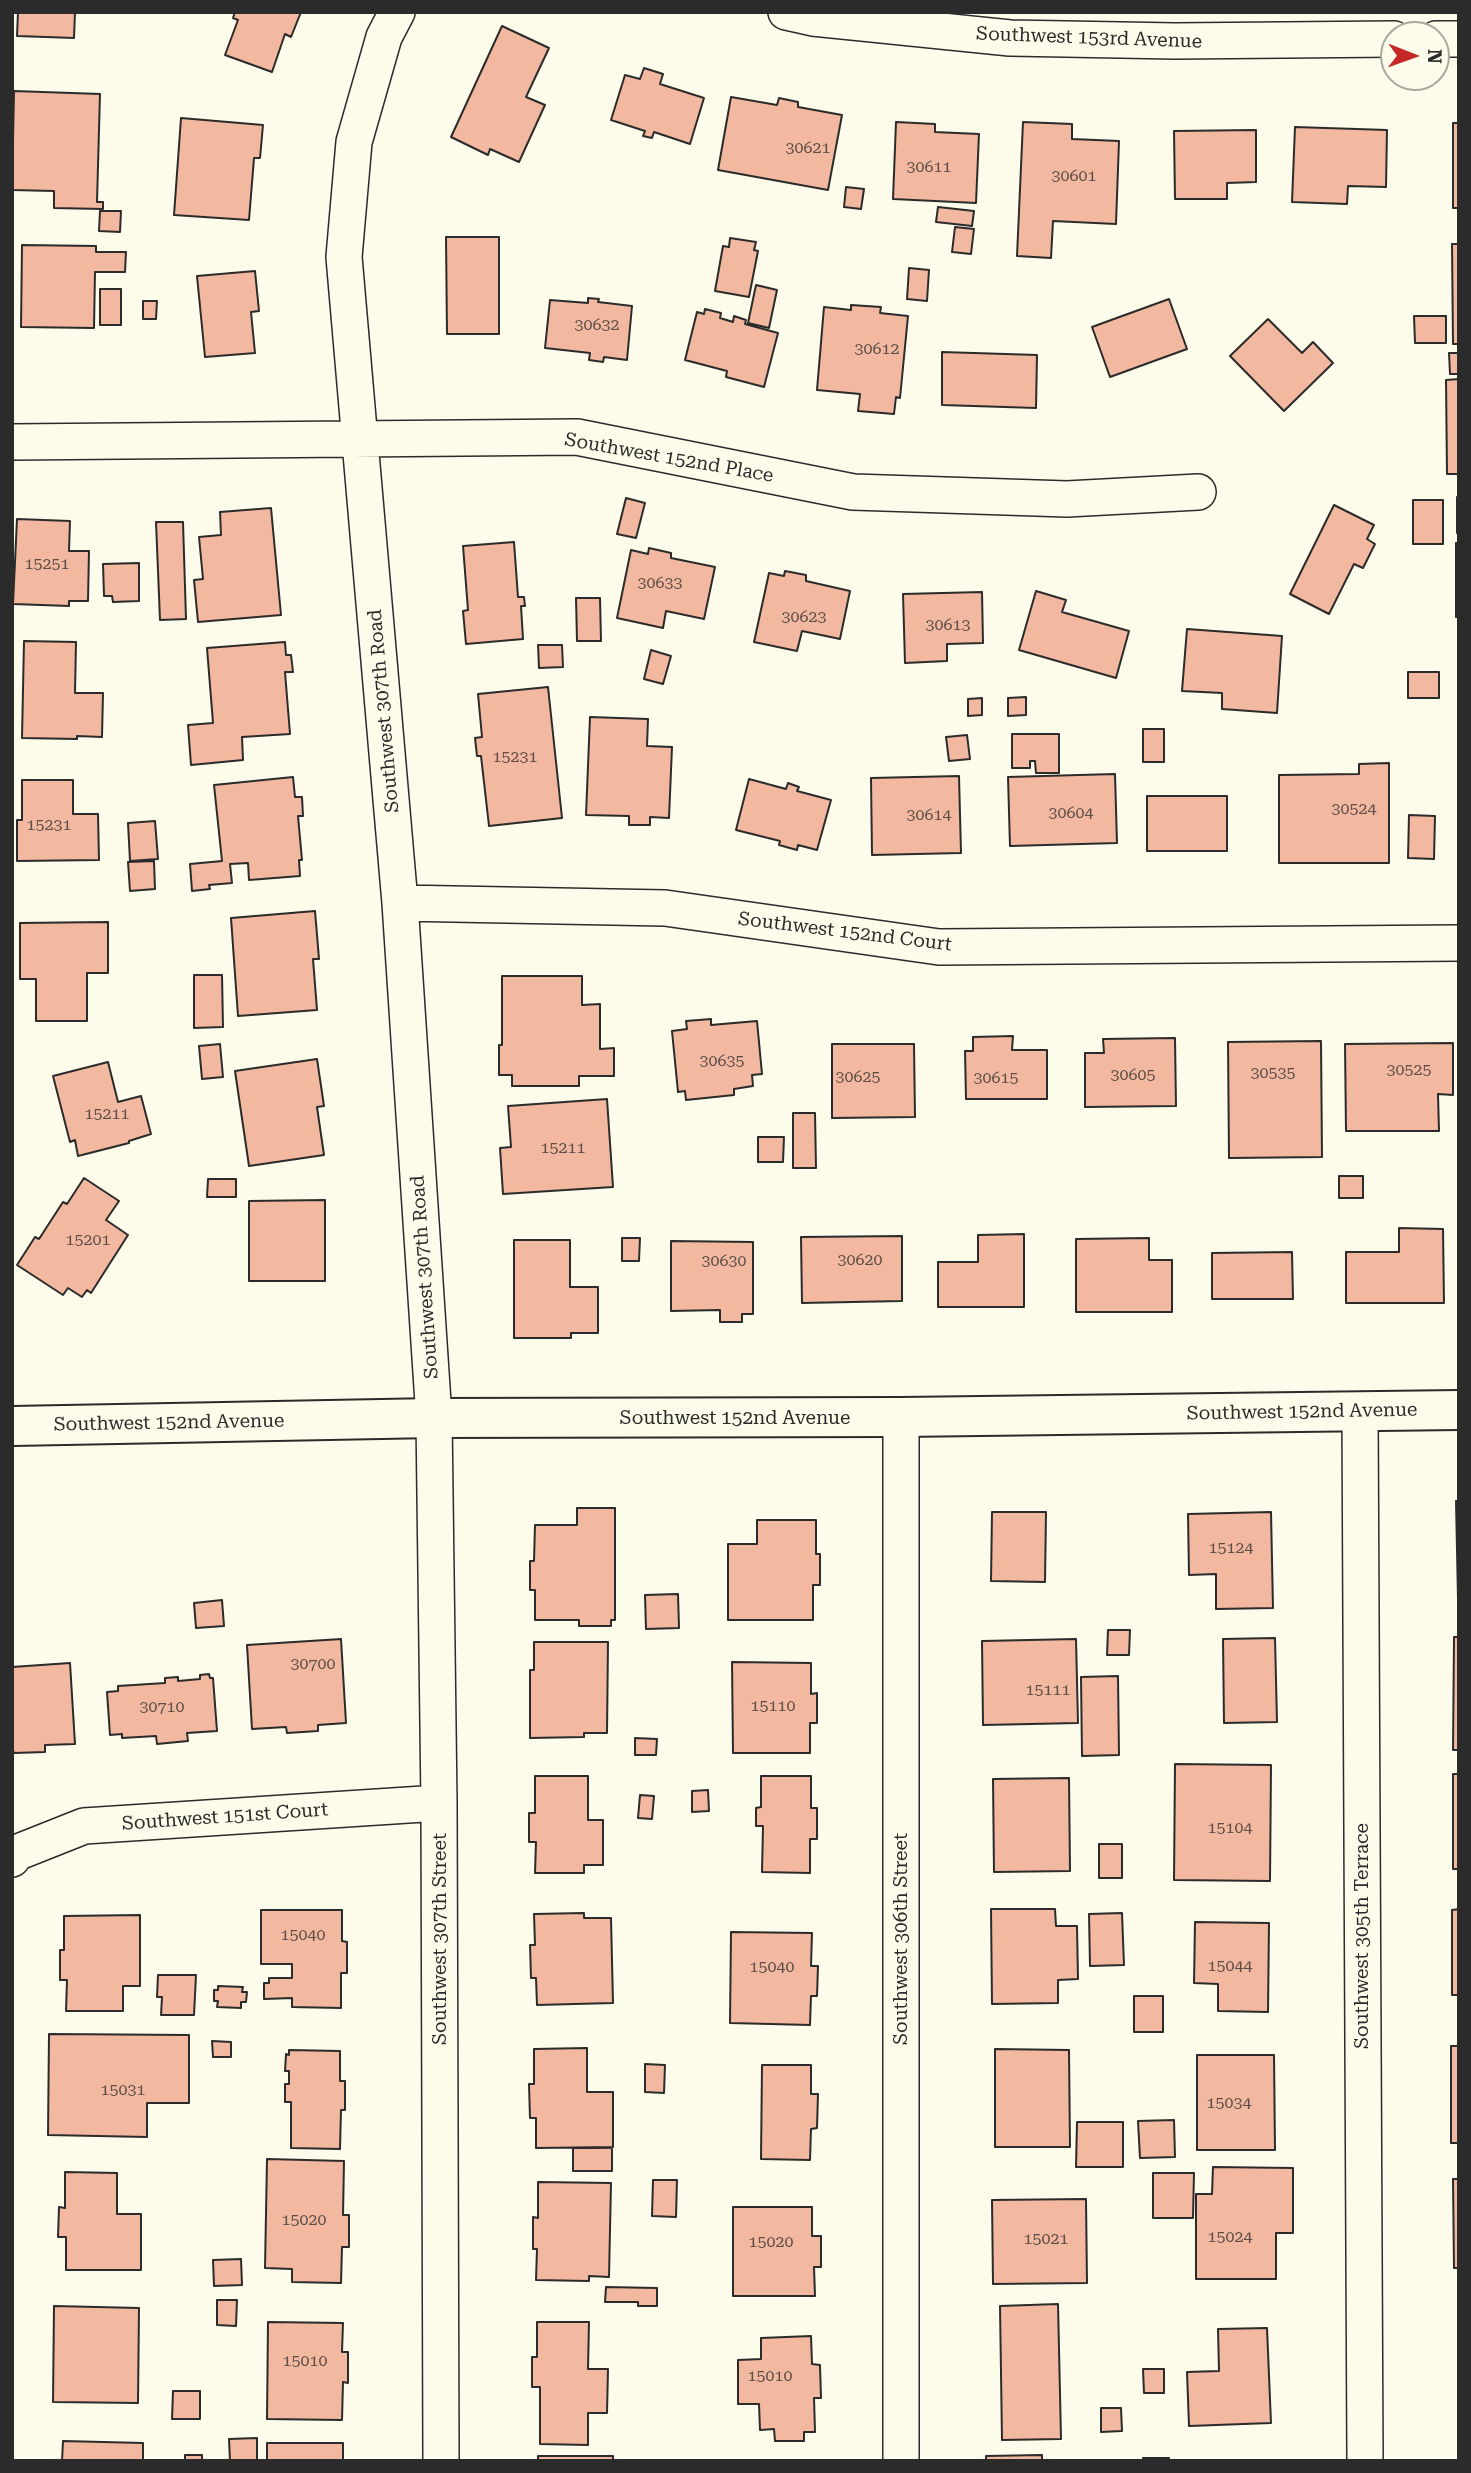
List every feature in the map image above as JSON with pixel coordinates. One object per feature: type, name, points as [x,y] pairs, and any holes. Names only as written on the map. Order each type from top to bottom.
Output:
[{"type":"street","name":"Southwest 307th Road","points":[[397,12],[384,37],[354,142],[344,257],[400,903],[434,1418]]},
{"type":"street","name":"Southwest 153rd Avenue","points":[[786,12],[813,18],[1010,38],[1175,27],[1380,38]]},
{"type":"street","name":"Southwest 152nd Place","points":[[12,442],[578,437],[853,492],[1068,499],[1198,492]]},
{"type":"street","name":"Southwest 152nd Court","points":[[400,903],[665,908],[939,947],[1459,943]]},
{"type":"street","name":"Southwest 152nd Avenue","points":[[12,1426],[434,1418],[901,1417],[1459,1410]]},
{"type":"street","name":"Southwest 305th Terrace","points":[[1360,1411],[1365,2461]]},
{"type":"street","name":"Southwest 306th Street","points":[[901,1417],[901,2461]]},
{"type":"street","name":"Southwest 307th Street","points":[[434,1418],[442,2461]]},
{"type":"street","name":"Southwest 151st Court","points":[[14,1856],[84,1826],[439,1803]]},
{"type":"building","points":[[18,12],[75,12],[74,38],[17,36]]},
{"type":"building","points":[[235,12],[301,12],[291,37],[285,34],[272,72],[225,55],[238,20],[233,18]]},
{"type":"building","points":[[502,26],[549,48],[526,97],[545,105],[519,162],[490,149],[488,155],[451,137]]},
{"type":"building","points":[[644,68],[663,74],[660,84],[704,98],[690,144],[654,132],[652,138],[643,136],[645,131],[611,120],[625,75],[640,79]]},
{"type":"building","points":[[14,91],[100,94],[97,202],[103,202],[103,209],[54,208],[54,191],[12,190]]},
{"type":"building","points":[[731,97],[777,105],[779,98],[798,102],[798,107],[842,115],[828,190],[718,170]]},
{"type":"building","points":[[181,118],[263,125],[260,158],[254,158],[249,220],[174,215]]},
{"type":"building","points":[[896,122],[935,124],[935,132],[979,134],[976,203],[893,199]]},
{"type":"building","points":[[1023,122],[1072,124],[1072,139],[1119,141],[1116,224],[1053,221],[1051,258],[1017,256]]},
{"type":"building","points":[[1453,123],[1459,123],[1459,208],[1453,208]]},
{"type":"building","points":[[1295,127],[1387,130],[1386,187],[1348,186],[1347,204],[1292,202]]},
{"type":"building","points":[[1256,130],[1256,182],[1227,183],[1227,199],[1175,199],[1174,131]]},
{"type":"building","points":[[846,187],[864,189],[861,209],[844,207]]},
{"type":"building","points":[[938,207],[974,211],[972,226],[936,222]]},
{"type":"building","points":[[100,211],[121,211],[120,232],[99,231]]},
{"type":"building","points":[[955,227],[974,229],[971,254],[952,252]]},
{"type":"building","points":[[446,237],[499,237],[499,334],[447,334]]},
{"type":"building","points":[[730,238],[756,242],[754,250],[758,251],[749,297],[715,291],[723,246],[729,247]]},
{"type":"building","points":[[1452,244],[1459,244],[1459,344],[1453,344]]},
{"type":"building","points":[[22,245],[96,246],[96,252],[126,252],[125,272],[95,272],[94,328],[21,327]]},
{"type":"building","points":[[909,268],[929,270],[927,301],[907,299]]},
{"type":"building","points":[[255,271],[259,311],[251,312],[255,353],[205,357],[197,276]]},
{"type":"building","points":[[756,285],[777,290],[769,328],[748,323]]},
{"type":"building","points":[[100,289],[121,289],[121,325],[100,325]]},
{"type":"building","points":[[588,298],[599,299],[598,302],[632,306],[627,360],[604,357],[603,362],[589,360],[590,353],[545,348],[550,300],[588,303]]},
{"type":"building","points":[[1169,299],[1187,349],[1110,377],[1092,327]]},
{"type":"building","points":[[143,301],[157,301],[156,319],[143,319]]},
{"type":"building","points":[[851,305],[881,307],[880,313],[908,316],[900,398],[896,397],[894,414],[858,411],[860,394],[817,390],[824,307],[851,310]]},
{"type":"building","points":[[705,309],[721,313],[720,318],[733,322],[734,316],[746,320],[745,324],[778,333],[764,387],[726,377],[727,371],[685,360],[697,312],[704,314]]},
{"type":"building","points":[[1414,316],[1446,316],[1446,343],[1415,343]]},
{"type":"building","points":[[1268,319],[1302,353],[1313,342],[1333,363],[1284,411],[1230,356]]},
{"type":"building","points":[[942,352],[1037,355],[1036,408],[942,405]]},
{"type":"building","points":[[1449,353],[1459,353],[1459,374],[1450,374]]},
{"type":"building","points":[[1459,379],[1459,474],[1447,474],[1446,380]]},
{"type":"building","points":[[1459,497],[1459,533],[1457,533]]},
{"type":"building","points":[[626,498],[645,503],[636,538],[617,534]]},
{"type":"building","points":[[1413,500],[1443,500],[1443,544],[1413,544]]},
{"type":"building","points":[[1334,505],[1374,525],[1367,539],[1375,544],[1363,568],[1354,564],[1329,614],[1290,594]]},
{"type":"building","points":[[271,508],[281,615],[198,622],[194,580],[203,579],[199,537],[221,535],[220,512]]},
{"type":"building","points":[[17,519],[70,521],[69,551],[89,551],[88,601],[69,601],[69,606],[13,604]]},
{"type":"building","points":[[156,522],[183,522],[186,619],[160,620]]},
{"type":"building","points":[[514,542],[518,597],[524,597],[525,606],[521,606],[523,639],[466,644],[463,611],[468,610],[463,546]]},
{"type":"building","points":[[1456,543],[1459,543],[1459,617],[1456,617]]},
{"type":"building","points":[[649,548],[671,553],[671,558],[715,567],[704,619],[666,611],[663,628],[617,618],[631,550],[648,554]]},
{"type":"building","points":[[139,563],[139,601],[113,602],[112,596],[104,596],[103,564]]},
{"type":"building","points":[[785,571],[806,575],[806,581],[850,591],[840,639],[802,631],[797,651],[754,642],[769,573],[784,576]]},
{"type":"building","points":[[1036,591],[1066,600],[1062,612],[1129,631],[1116,678],[1019,650]]},
{"type":"building","points":[[982,592],[983,643],[947,644],[947,661],[905,663],[903,594]]},
{"type":"building","points":[[576,598],[600,598],[601,641],[577,641]]},
{"type":"building","points":[[1187,629],[1282,636],[1277,713],[1222,709],[1222,693],[1182,691]]},
{"type":"building","points":[[24,641],[76,642],[75,693],[103,693],[102,737],[22,738]]},
{"type":"building","points":[[285,642],[286,655],[291,655],[293,672],[285,672],[290,734],[242,737],[243,760],[191,765],[188,725],[213,723],[207,648]]},
{"type":"building","points":[[538,645],[562,645],[563,667],[539,668]]},
{"type":"building","points":[[651,650],[671,656],[663,684],[644,679]]},
{"type":"building","points":[[1408,672],[1439,672],[1439,698],[1408,698]]},
{"type":"building","points":[[548,687],[562,818],[489,826],[481,756],[477,756],[475,738],[482,737],[478,694]]},
{"type":"building","points":[[1026,697],[1026,715],[1008,716],[1008,698]]},
{"type":"building","points":[[982,698],[982,715],[968,716],[968,699]]},
{"type":"building","points":[[590,717],[648,719],[647,746],[672,747],[669,818],[650,817],[650,825],[629,825],[629,816],[586,815]]},
{"type":"building","points":[[1143,729],[1164,729],[1164,762],[1143,762]]},
{"type":"building","points":[[1012,734],[1059,734],[1059,773],[1036,773],[1035,761],[1030,761],[1030,768],[1012,768]]},
{"type":"building","points":[[967,735],[970,759],[949,761],[946,737]]},
{"type":"building","points":[[1389,763],[1389,863],[1279,863],[1279,775],[1359,774],[1359,764]]},
{"type":"building","points":[[1115,774],[1117,843],[1010,846],[1008,777]]},
{"type":"building","points":[[959,776],[961,853],[872,855],[871,778]]},
{"type":"building","points":[[293,777],[295,797],[302,797],[303,816],[298,816],[302,860],[299,860],[300,876],[249,880],[248,863],[230,864],[232,883],[209,885],[210,889],[192,891],[190,864],[222,861],[214,785]]},
{"type":"building","points":[[749,779],[786,789],[788,783],[799,787],[797,791],[831,800],[817,850],[798,845],[797,850],[779,845],[780,841],[736,830]]},
{"type":"building","points":[[22,780],[73,780],[73,814],[98,814],[99,860],[17,861],[17,820],[22,820]]},
{"type":"building","points":[[1147,796],[1227,796],[1227,851],[1147,851]]},
{"type":"building","points":[[1409,815],[1435,816],[1434,859],[1408,858]]},
{"type":"building","points":[[155,821],[158,859],[130,861],[128,823]]},
{"type":"building","points":[[154,861],[155,889],[130,891],[128,862]]},
{"type":"building","points":[[315,911],[319,959],[313,959],[317,1010],[238,1016],[231,918]]},
{"type":"building","points":[[108,922],[108,973],[87,973],[87,1021],[36,1021],[36,979],[20,979],[20,923]]},
{"type":"building","points":[[194,975],[222,975],[223,1027],[194,1028]]},
{"type":"building","points":[[502,976],[582,976],[582,1005],[600,1004],[600,1049],[614,1048],[614,1076],[579,1076],[579,1086],[512,1086],[512,1075],[499,1075]]},
{"type":"building","points":[[711,1019],[711,1025],[757,1021],[762,1074],[752,1075],[753,1086],[734,1089],[734,1095],[686,1100],[685,1091],[678,1092],[672,1031],[687,1029],[686,1021]]},
{"type":"building","points":[[1013,1036],[1012,1050],[1047,1050],[1047,1099],[966,1099],[965,1051],[973,1051],[973,1037]]},
{"type":"building","points":[[1175,1038],[1176,1106],[1085,1107],[1085,1053],[1104,1053],[1103,1039]]},
{"type":"building","points":[[1321,1041],[1322,1157],[1229,1158],[1228,1042]]},
{"type":"building","points":[[1453,1043],[1453,1095],[1438,1094],[1439,1131],[1346,1131],[1345,1044]]},
{"type":"building","points":[[220,1044],[223,1077],[202,1079],[199,1046]]},
{"type":"building","points":[[832,1044],[914,1044],[915,1117],[832,1118]]},
{"type":"building","points":[[317,1059],[324,1106],[317,1107],[324,1155],[249,1166],[235,1071]]},
{"type":"building","points":[[108,1062],[118,1102],[141,1096],[151,1134],[129,1143],[78,1156],[75,1140],[70,1142],[53,1076]]},
{"type":"building","points":[[607,1099],[613,1187],[503,1194],[500,1148],[511,1147],[508,1106]]},
{"type":"building","points":[[793,1113],[815,1113],[816,1168],[793,1168]]},
{"type":"building","points":[[758,1137],[784,1137],[783,1162],[758,1162]]},
{"type":"building","points":[[1339,1176],[1363,1176],[1363,1198],[1339,1198]]},
{"type":"building","points":[[84,1178],[119,1201],[106,1220],[128,1235],[91,1293],[87,1290],[82,1297],[68,1288],[63,1295],[17,1265],[35,1237],[39,1239],[63,1202],[67,1204]]},
{"type":"building","points":[[208,1179],[236,1179],[236,1197],[207,1197]]},
{"type":"building","points":[[325,1200],[325,1281],[249,1281],[249,1201]]},
{"type":"building","points":[[1399,1228],[1443,1229],[1444,1303],[1346,1303],[1346,1252],[1399,1252]]},
{"type":"building","points":[[1024,1234],[1024,1307],[938,1307],[938,1262],[978,1262],[978,1235]]},
{"type":"building","points":[[902,1236],[902,1301],[802,1303],[801,1237]]},
{"type":"building","points":[[622,1238],[640,1238],[639,1261],[622,1261]]},
{"type":"building","points":[[1149,1238],[1149,1260],[1172,1260],[1172,1312],[1076,1312],[1076,1239]]},
{"type":"building","points":[[514,1240],[570,1240],[570,1287],[598,1287],[598,1333],[571,1333],[571,1338],[514,1338]]},
{"type":"building","points":[[671,1241],[753,1242],[753,1314],[742,1314],[742,1322],[720,1322],[720,1310],[671,1311]]},
{"type":"building","points":[[1292,1252],[1293,1299],[1212,1299],[1212,1253]]},
{"type":"building","points":[[1456,1501],[1459,1501],[1459,1599],[1458,1599]]},
{"type":"building","points":[[577,1508],[615,1508],[615,1620],[611,1620],[611,1626],[579,1626],[579,1620],[535,1620],[535,1590],[530,1590],[530,1561],[534,1561],[535,1525],[577,1525]]},
{"type":"building","points":[[992,1512],[1046,1512],[1045,1582],[991,1581]]},
{"type":"building","points":[[1271,1512],[1273,1608],[1216,1609],[1216,1574],[1189,1575],[1188,1514]]},
{"type":"building","points":[[757,1520],[816,1520],[820,1585],[813,1585],[813,1620],[728,1620],[728,1544],[757,1544]]},
{"type":"building","points":[[678,1594],[679,1628],[646,1629],[645,1595]]},
{"type":"building","points":[[222,1600],[224,1626],[196,1628],[194,1603]]},
{"type":"building","points":[[1108,1630],[1130,1630],[1129,1655],[1107,1655]]},
{"type":"building","points":[[1454,1637],[1459,1637],[1459,1750],[1453,1750]]},
{"type":"building","points":[[1275,1638],[1277,1722],[1224,1723],[1223,1639]]},
{"type":"building","points":[[341,1639],[346,1723],[318,1725],[318,1731],[287,1733],[286,1727],[252,1729],[247,1645]]},
{"type":"building","points":[[1076,1639],[1078,1723],[983,1725],[982,1641]]},
{"type":"building","points":[[534,1642],[608,1642],[607,1733],[584,1733],[584,1737],[530,1738],[530,1670],[534,1670]]},
{"type":"building","points":[[732,1662],[811,1663],[811,1694],[817,1693],[817,1723],[810,1723],[810,1753],[733,1753]]},
{"type":"building","points":[[70,1663],[75,1744],[45,1745],[45,1752],[14,1753],[12,1667]]},
{"type":"building","points":[[209,1674],[210,1678],[213,1678],[217,1731],[187,1733],[188,1741],[157,1744],[156,1736],[122,1738],[122,1734],[110,1735],[107,1692],[118,1691],[118,1686],[165,1683],[165,1678],[178,1677],[178,1681],[200,1679],[200,1675]]},
{"type":"building","points":[[1118,1676],[1119,1755],[1082,1756],[1081,1677]]},
{"type":"building","points":[[635,1738],[657,1739],[656,1755],[635,1755]]},
{"type":"building","points":[[1175,1764],[1271,1765],[1270,1881],[1174,1880]]},
{"type":"building","points":[[1453,1774],[1459,1774],[1459,1869],[1453,1869]]},
{"type":"building","points":[[535,1776],[588,1776],[588,1820],[603,1820],[603,1865],[584,1865],[584,1873],[535,1873],[536,1842],[529,1842],[529,1813],[535,1813]]},
{"type":"building","points":[[761,1776],[811,1776],[811,1808],[817,1808],[817,1839],[810,1839],[810,1873],[762,1872],[763,1826],[756,1826],[756,1808],[761,1807]]},
{"type":"building","points":[[1069,1778],[1070,1871],[994,1872],[993,1779]]},
{"type":"building","points":[[708,1790],[709,1811],[692,1812],[692,1791]]},
{"type":"building","points":[[640,1795],[654,1796],[652,1819],[638,1818]]},
{"type":"building","points":[[1099,1844],[1122,1844],[1122,1878],[1099,1878]]},
{"type":"building","points":[[991,1909],[1055,1909],[1056,1926],[1077,1926],[1078,1979],[1058,1980],[1058,2003],[992,2004]]},
{"type":"building","points":[[1459,1909],[1459,1995],[1452,1995],[1452,1910]]},
{"type":"building","points":[[261,1910],[342,1910],[342,1941],[347,1942],[347,1973],[341,1973],[341,2008],[292,2007],[292,1998],[264,1999],[264,1983],[269,1983],[269,1978],[292,1978],[292,1964],[261,1964]]},
{"type":"building","points":[[584,1913],[584,1918],[611,1918],[613,2003],[537,2005],[536,1978],[531,1978],[530,1945],[535,1945],[534,1914]]},
{"type":"building","points":[[1122,1913],[1124,1965],[1090,1966],[1089,1914]]},
{"type":"building","points":[[140,1915],[140,1986],[123,1986],[123,2011],[66,2011],[67,1980],[60,1980],[60,1950],[64,1950],[64,1916]]},
{"type":"building","points":[[1195,1922],[1269,1923],[1268,2012],[1218,2011],[1218,1984],[1194,1983]]},
{"type":"building","points":[[731,1932],[812,1933],[811,1966],[818,1966],[817,1996],[811,1996],[810,2025],[730,2023]]},
{"type":"building","points":[[158,1975],[196,1975],[194,2015],[161,2015],[162,1997],[157,1997]]},
{"type":"building","points":[[218,1986],[243,1987],[242,1992],[247,1992],[246,2002],[241,2002],[241,2008],[217,2007],[214,1990],[218,1990]]},
{"type":"building","points":[[1134,1996],[1163,1996],[1163,2032],[1134,2032]]},
{"type":"building","points":[[49,2034],[189,2035],[189,2103],[147,2103],[147,2137],[48,2135]]},
{"type":"building","points":[[212,2041],[231,2042],[231,2057],[213,2057]]},
{"type":"building","points":[[1451,2046],[1459,2046],[1459,2143],[1451,2143]]},
{"type":"building","points":[[587,2048],[587,2092],[613,2092],[613,2147],[536,2148],[536,2118],[530,2118],[529,2084],[534,2084],[534,2049]]},
{"type":"building","points":[[995,2049],[1069,2050],[1070,2147],[995,2147]]},
{"type":"building","points":[[289,2050],[340,2051],[340,2081],[345,2081],[345,2110],[341,2110],[340,2149],[291,2148],[291,2102],[285,2102],[285,2084],[289,2084],[289,2071],[285,2071],[286,2054],[289,2055]]},
{"type":"building","points":[[1197,2055],[1274,2055],[1275,2150],[1197,2150]]},
{"type":"building","points":[[645,2064],[665,2065],[664,2093],[645,2092]]},
{"type":"building","points":[[762,2065],[811,2065],[811,2094],[818,2094],[817,2128],[811,2129],[810,2160],[761,2159]]},
{"type":"building","points":[[1174,2120],[1175,2157],[1140,2158],[1138,2121]]},
{"type":"building","points":[[1077,2122],[1123,2122],[1123,2167],[1076,2167]]},
{"type":"building","points":[[573,2148],[612,2148],[612,2171],[573,2171]]},
{"type":"building","points":[[267,2159],[344,2161],[343,2215],[349,2215],[349,2247],[342,2247],[341,2283],[292,2282],[292,2269],[265,2268]]},
{"type":"building","points":[[1213,2167],[1293,2168],[1293,2233],[1276,2233],[1276,2279],[1196,2279],[1196,2194],[1212,2194]]},
{"type":"building","points":[[65,2172],[117,2173],[117,2214],[141,2214],[141,2270],[66,2270],[66,2237],[58,2237],[59,2207],[65,2208]]},
{"type":"building","points":[[1153,2173],[1194,2173],[1193,2218],[1153,2218]]},
{"type":"building","points":[[1453,2179],[1459,2179],[1459,2268],[1454,2268]]},
{"type":"building","points":[[653,2180],[677,2180],[676,2217],[652,2216]]},
{"type":"building","points":[[538,2182],[611,2183],[609,2277],[589,2276],[589,2281],[536,2280],[537,2249],[533,2249],[533,2217],[538,2218]]},
{"type":"building","points":[[1086,2199],[1087,2283],[993,2284],[992,2200]]},
{"type":"building","points":[[733,2207],[812,2207],[812,2236],[821,2236],[821,2267],[814,2267],[815,2296],[733,2296]]},
{"type":"building","points":[[241,2259],[242,2285],[214,2286],[213,2260]]},
{"type":"building","points":[[606,2287],[657,2288],[657,2306],[638,2306],[638,2302],[605,2302]]},
{"type":"building","points":[[217,2300],[237,2300],[236,2326],[217,2325]]},
{"type":"building","points":[[1058,2304],[1061,2439],[1002,2440],[1000,2306]]},
{"type":"building","points":[[54,2306],[139,2308],[138,2403],[53,2402]]},
{"type":"building","points":[[268,2322],[343,2323],[342,2352],[348,2352],[348,2383],[343,2382],[342,2420],[267,2419]]},
{"type":"building","points":[[537,2322],[589,2322],[588,2369],[608,2369],[607,2413],[588,2413],[588,2445],[540,2444],[540,2387],[532,2387],[532,2357],[537,2357]]},
{"type":"building","points":[[1267,2328],[1271,2423],[1189,2426],[1187,2372],[1219,2371],[1218,2329]]},
{"type":"building","points":[[811,2336],[812,2364],[820,2365],[821,2398],[814,2398],[815,2432],[804,2432],[804,2441],[775,2441],[774,2429],[760,2430],[759,2404],[738,2404],[738,2360],[761,2359],[761,2338]]},
{"type":"building","points":[[1143,2369],[1164,2369],[1164,2393],[1144,2393]]},
{"type":"building","points":[[173,2391],[200,2391],[200,2419],[172,2419]]},
{"type":"building","points":[[1101,2408],[1121,2408],[1122,2431],[1101,2432]]},
{"type":"building","points":[[257,2438],[257,2461],[230,2461],[229,2439]]},
{"type":"building","points":[[63,2441],[143,2443],[143,2461],[62,2461]]},
{"type":"building","points":[[267,2443],[343,2443],[343,2461],[267,2461]]},
{"type":"building","points":[[185,2455],[202,2455],[202,2461],[185,2461]]},
{"type":"building","points":[[1042,2455],[1042,2461],[986,2461],[986,2456]]},
{"type":"building","points":[[538,2456],[613,2456],[613,2461],[538,2461]]},
{"type":"building","points":[[1143,2458],[1169,2458],[1169,2461],[1143,2461]]}]
